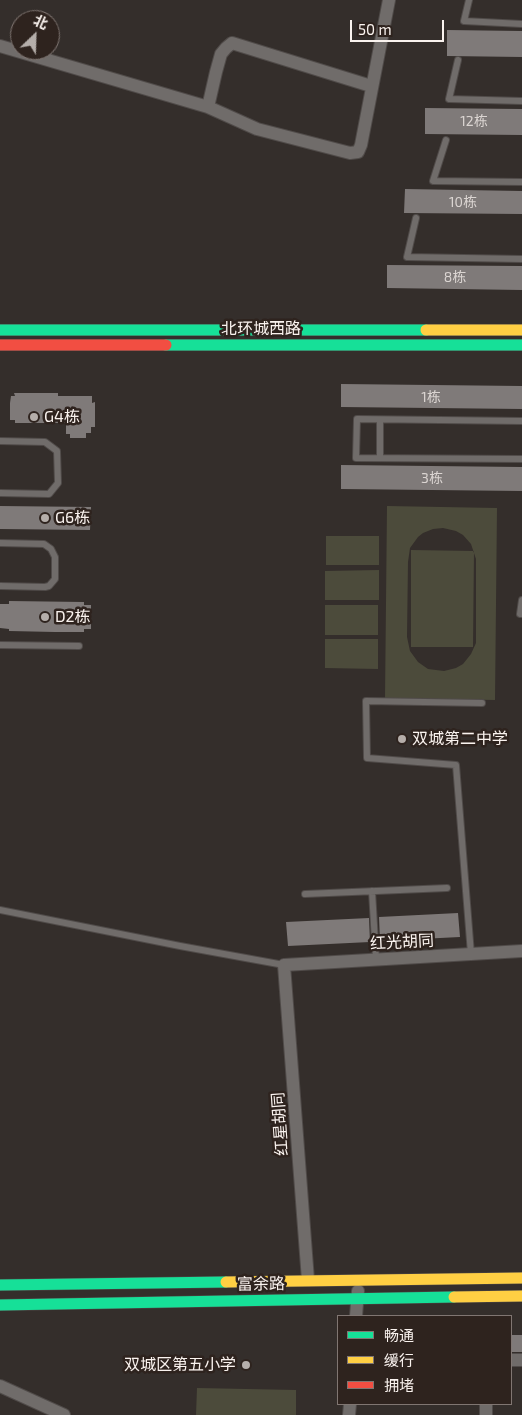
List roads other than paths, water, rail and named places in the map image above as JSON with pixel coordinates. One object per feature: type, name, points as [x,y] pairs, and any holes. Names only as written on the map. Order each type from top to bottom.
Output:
[{"type":"street","points":[[0,46],[208,107],[257,129],[350,153],[358,152],[361,145],[389,0]]},
{"type":"street","points":[[208,107],[221,54],[232,43],[371,86]]},
{"type":"street","name":"北环城西路","points":[[0,330],[522,330]]},
{"type":"street","name":"北环城西路","points":[[0,345],[522,345]]},
{"type":"street","name":"红光胡同","points":[[284,965],[522,951]]},
{"type":"street","name":"红星胡同","points":[[284,965],[308,1280]]},
{"type":"street","name":"富余路","points":[[0,1285],[522,1278]]},
{"type":"street","points":[[356,1315],[359,1280]]},
{"type":"street","name":"富余路","points":[[0,1305],[522,1296]]},
{"type":"street","points":[[0,1386],[64,1415]]},
{"type":"lane","points":[[469,0],[464,21],[522,24]]},
{"type":"lane","points":[[458,60],[449,99],[522,101]]},
{"type":"lane","points":[[446,140],[433,181],[522,182]]},
{"type":"lane","points":[[416,218],[407,257],[522,259]]},
{"type":"lane","points":[[522,421],[356,419],[356,458],[522,459]]},
{"type":"lane","points":[[380,420],[380,458]]},
{"type":"lane","points":[[0,441],[46,442],[57,451],[58,483],[48,494],[0,493]]},
{"type":"lane","points":[[0,543],[44,544],[52,548],[55,557],[55,579],[50,586],[45,587],[0,586]]},
{"type":"lane","points":[[522,600],[520,614],[522,614]]},
{"type":"lane","points":[[0,645],[79,646]]},
{"type":"lane","points":[[471,954],[456,765],[367,758],[366,701],[482,703]]},
{"type":"lane","points":[[305,894],[447,888]]},
{"type":"lane","points":[[372,891],[376,959]]},
{"type":"lane","points":[[0,910],[284,965]]},
{"type":"place","name":"G4栋","points":[[34,417]]},
{"type":"place","name":"G6栋","points":[[45,518]]},
{"type":"place","name":"D2栋","points":[[45,617]]},
{"type":"place","name":"双城第二中学","points":[[402,739]]},
{"type":"place","name":"双城区第五小学","points":[[246,1365]]}]
